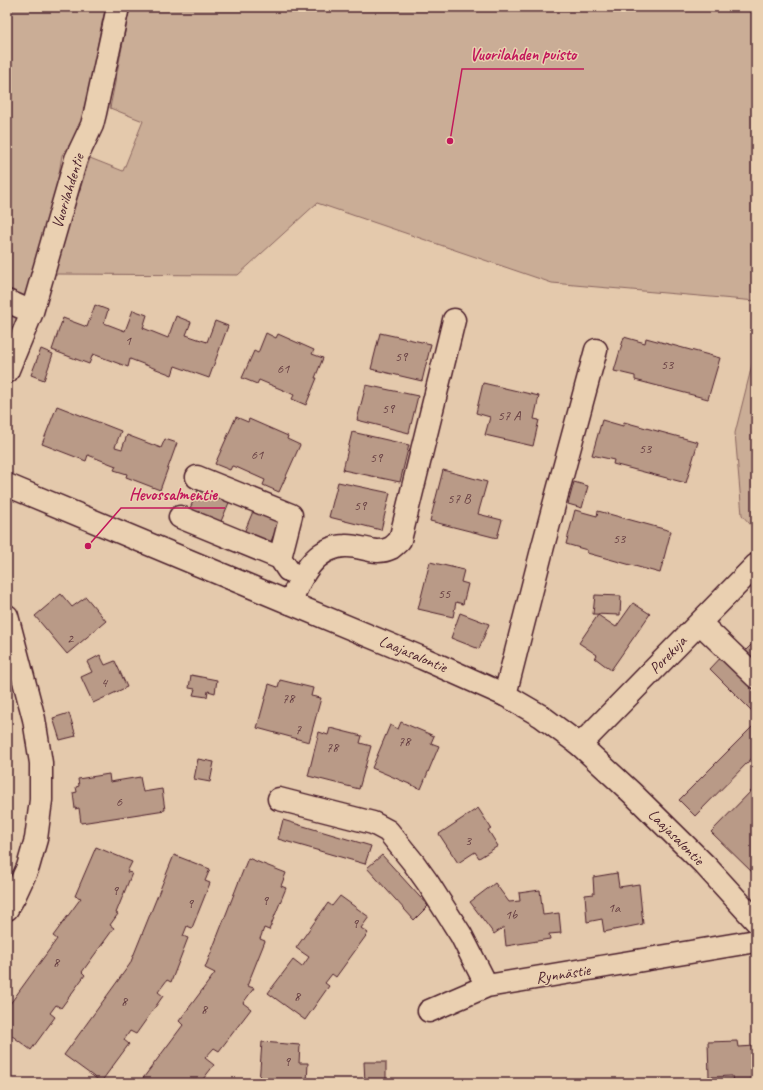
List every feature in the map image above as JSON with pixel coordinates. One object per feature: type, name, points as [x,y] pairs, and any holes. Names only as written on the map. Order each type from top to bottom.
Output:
[{"type":"street","name":"Vuorilahdentie","points":[[7,372],[32,312],[76,159],[92,125],[118,7]]},
{"type":"street","points":[[7,301],[32,312]]},
{"type":"street","points":[[294,594],[308,566],[333,548],[346,546],[359,547],[377,552],[392,548],[400,540],[454,320]]},
{"type":"street","points":[[505,695],[543,546],[596,350]]},
{"type":"street","points":[[197,477],[290,515],[280,558],[294,594]]},
{"type":"street","name":"Laajasalontie","points":[[7,485],[294,594],[422,658],[505,695],[541,716],[580,746],[632,793],[705,865],[756,921]]},
{"type":"street","points":[[180,517],[280,558]]},
{"type":"street","name":"Porekuja","points":[[580,746],[756,565]]},
{"type":"street","points":[[7,616],[34,719],[40,763],[41,792],[36,839],[28,867],[7,909]]},
{"type":"street","points":[[700,623],[756,677]]},
{"type":"street","points":[[279,799],[373,823],[388,831],[428,882],[461,935],[487,986]]},
{"type":"street","name":"Rynnästie","points":[[429,1011],[487,986],[756,941]]},
{"type":"shaded area","points":[[7,7],[106,7],[83,126],[62,155],[54,204],[14,330],[7,331]]},
{"type":"shaded area","points":[[130,7],[756,7],[756,301],[552,283],[317,203],[238,275],[53,274],[90,158],[123,171],[143,121],[110,108]]},
{"type":"shaded area","points":[[756,349],[756,531],[742,515],[735,433]]},
{"type":"building","points":[[95,305],[108,310],[104,323],[125,331],[133,310],[147,315],[143,328],[168,338],[176,316],[191,322],[186,335],[207,342],[215,321],[228,326],[209,378],[175,366],[172,375],[130,359],[128,367],[93,354],[89,364],[52,350],[63,318],[87,327]]},
{"type":"building","points":[[266,333],[276,338],[278,334],[314,350],[312,354],[323,358],[306,405],[292,399],[294,395],[290,393],[259,380],[257,384],[242,378],[254,351],[258,353]]},
{"type":"building","points":[[380,333],[431,344],[422,381],[371,369]]},
{"type":"building","points":[[624,337],[645,343],[646,338],[720,358],[708,399],[635,380],[635,376],[614,371]]},
{"type":"building","points":[[41,349],[53,354],[44,380],[31,375]]},
{"type":"building","points":[[483,383],[539,396],[534,419],[539,420],[533,446],[485,435],[490,417],[476,413]]},
{"type":"building","points":[[366,385],[418,396],[409,433],[357,420]]},
{"type":"building","points":[[57,406],[121,431],[115,447],[122,449],[127,435],[161,448],[165,439],[177,443],[160,490],[126,477],[127,474],[114,470],[116,466],[88,455],[86,461],[42,444]]},
{"type":"building","points":[[236,417],[248,422],[249,419],[288,436],[287,439],[300,445],[279,492],[263,485],[265,480],[236,467],[232,466],[230,470],[215,464]]},
{"type":"building","points":[[602,420],[623,426],[624,422],[698,442],[686,483],[613,464],[614,460],[592,455]]},
{"type":"building","points":[[352,432],[409,445],[400,482],[343,470]]},
{"type":"building","points":[[443,470],[487,482],[478,514],[502,520],[497,538],[430,521]]},
{"type":"building","points":[[338,482],[390,493],[381,530],[329,517]]},
{"type":"building","points":[[574,482],[588,486],[582,508],[568,504]]},
{"type":"building","points":[[200,485],[231,498],[219,526],[188,513]]},
{"type":"building","points":[[254,509],[280,520],[269,546],[243,535]]},
{"type":"building","points":[[575,510],[597,516],[598,511],[671,531],[660,573],[587,553],[587,550],[566,544]]},
{"type":"building","points":[[430,562],[464,570],[461,582],[468,584],[463,604],[456,602],[453,617],[418,609]]},
{"type":"building","points":[[61,594],[72,607],[86,597],[106,621],[67,654],[35,616]]},
{"type":"building","points":[[595,595],[621,596],[620,615],[593,614]]},
{"type":"building","points":[[633,603],[650,614],[611,670],[595,658],[597,655],[579,643],[598,615],[616,627]]},
{"type":"building","points":[[460,613],[489,624],[479,649],[451,638]]},
{"type":"building","points":[[756,640],[756,655],[751,659],[744,652]]},
{"type":"building","points":[[725,653],[756,683],[756,715],[710,669]]},
{"type":"building","points":[[100,655],[105,665],[115,661],[127,687],[93,703],[81,677],[92,672],[87,662]]},
{"type":"building","points":[[191,675],[217,680],[215,693],[208,691],[207,697],[193,695],[195,689],[189,688]]},
{"type":"building","points":[[280,680],[313,688],[311,696],[321,698],[309,742],[257,728],[269,684],[278,687]]},
{"type":"building","points":[[69,713],[76,736],[60,740],[53,718]]},
{"type":"building","points":[[401,722],[434,736],[431,743],[439,746],[421,789],[372,768],[390,725],[398,729]]},
{"type":"building","points":[[756,723],[756,754],[695,816],[679,800]]},
{"type":"building","points":[[330,728],[362,736],[360,743],[371,746],[359,789],[308,776],[319,732],[328,735]]},
{"type":"building","points":[[198,759],[214,762],[210,782],[194,779]]},
{"type":"building","points":[[109,774],[110,782],[140,777],[143,792],[162,789],[165,810],[81,823],[79,808],[75,809],[73,793],[77,792],[76,787],[79,786],[78,779]]},
{"type":"building","points":[[756,786],[756,876],[711,832]]},
{"type":"building","points":[[478,808],[491,828],[488,830],[498,846],[479,858],[475,852],[458,863],[439,834]]},
{"type":"building","points":[[283,820],[371,846],[365,864],[278,839]]},
{"type":"building","points":[[96,847],[132,862],[127,872],[132,873],[116,913],[118,914],[110,925],[114,928],[82,972],[85,975],[61,1008],[56,1005],[50,1013],[55,1017],[31,1050],[7,1032],[7,1008],[57,939],[53,936],[81,898],[75,896]]},
{"type":"building","points":[[174,855],[210,869],[205,881],[210,883],[192,928],[187,926],[183,936],[188,938],[171,982],[167,980],[158,992],[163,996],[136,1034],[130,1031],[124,1040],[129,1044],[101,1082],[64,1055],[130,964]]},
{"type":"building","points":[[382,855],[428,906],[414,920],[367,868]]},
{"type":"building","points":[[248,858],[286,873],[281,886],[286,888],[269,930],[264,928],[260,939],[265,941],[247,986],[254,988],[243,1003],[251,1009],[219,1051],[214,1048],[205,1058],[214,1065],[200,1083],[144,1083],[141,1081],[183,1025],[179,1021],[215,973],[205,968]]},
{"type":"building","points":[[617,873],[619,887],[639,884],[643,924],[604,932],[602,919],[587,922],[585,895],[594,894],[593,877]]},
{"type":"building","points":[[495,883],[509,902],[520,901],[519,893],[540,890],[543,915],[559,913],[561,933],[549,934],[550,939],[506,946],[504,927],[494,934],[470,902]]},
{"type":"building","points":[[340,896],[369,917],[361,928],[368,933],[336,977],[332,974],[325,983],[329,986],[305,1020],[268,993],[293,960],[302,967],[309,957],[296,948],[328,903],[332,906]]},
{"type":"building","points":[[737,1041],[738,1047],[756,1046],[756,1080],[733,1081],[732,1076],[709,1077],[708,1042]]},
{"type":"building","points":[[262,1042],[300,1045],[299,1063],[308,1063],[307,1083],[259,1083]]},
{"type":"building","points":[[364,1062],[386,1062],[386,1083],[365,1083]]},
{"type":"place","name":"Vuorilahden puisto","points":[[450,141]]},
{"type":"place","name":"Hevossalmentie","points":[[88,546]]}]
